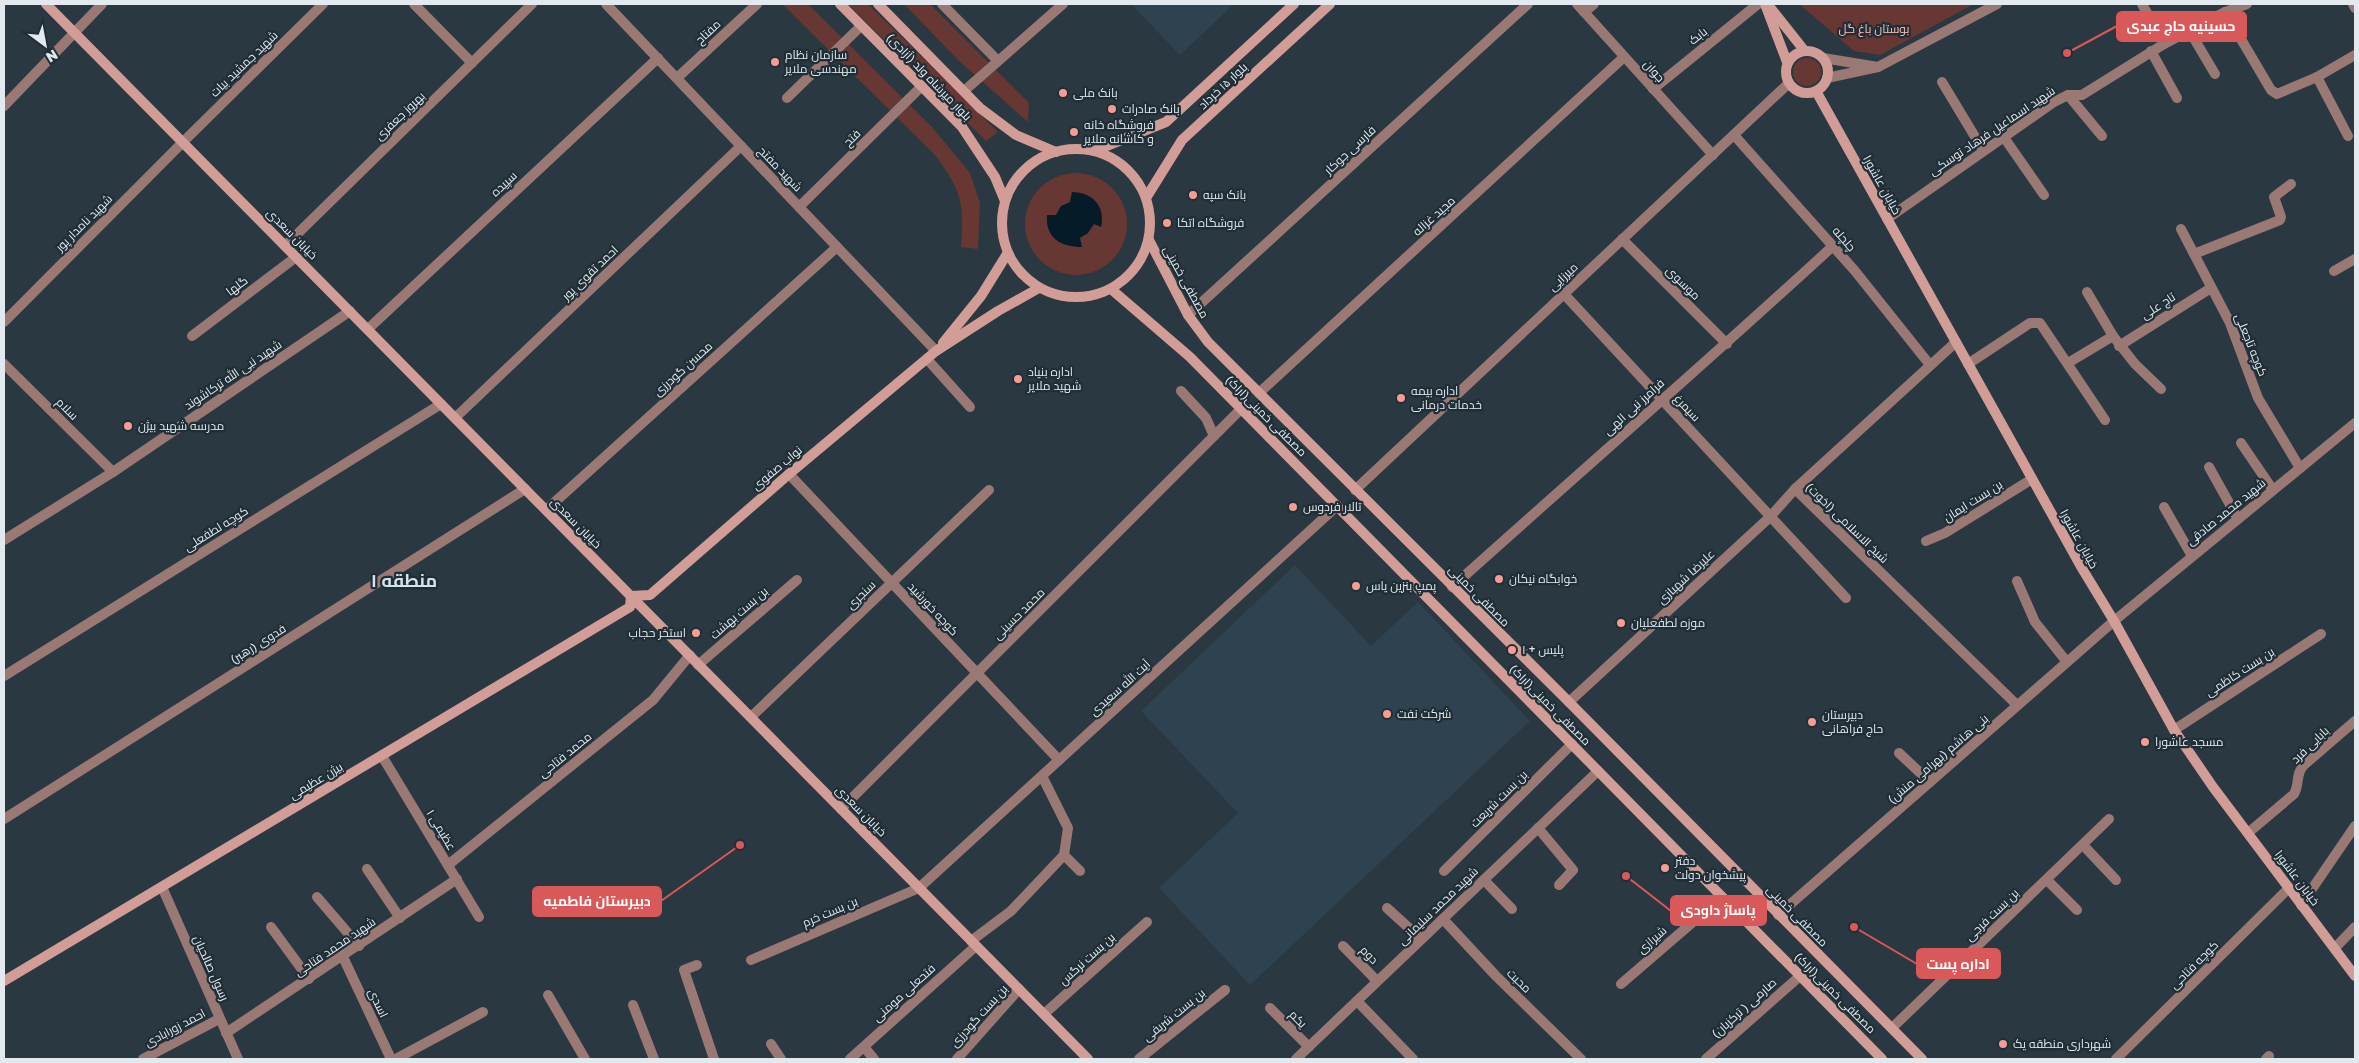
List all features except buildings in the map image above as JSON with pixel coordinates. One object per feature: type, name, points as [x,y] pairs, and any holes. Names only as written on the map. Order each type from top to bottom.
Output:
[{"type":"main road","name":"خیابان سعدی","points":[[46,4],[1044,1014],[1084,1058]]},
{"type":"main road","name":"بلوار میرشاه ولد (آزادی)","points":[[840,4],[962,127],[995,177],[1005,201]]},
{"type":"main road","name":"بلوار میرشاه ولد (آزادی)","points":[[878,4],[980,108],[1016,135],[1056,152]]},
{"type":"main road","name":"بلوار ۱۵ خرداد","points":[[1094,151],[1166,122],[1294,4]]},
{"type":"main road","name":"بلوار ۱۵ خرداد","points":[[1146,198],[1182,140],[1330,4]]},
{"type":"main road","points":[[1766,4],[1804,50]]},
{"type":"main road","points":[[1766,4],[1787,62],[1786,77],[1788,83],[1804,93],[1821,88],[1827,78],[1828,71],[1823,58],[1818,53],[1804,50],[1794,54],[1787,62]]},
{"type":"main road","name":"خیابان عاشورا","points":[[1816,91],[2174,730],[2355,976]]},
{"type":"main road","points":[[1075,149],[1094,151],[1116,160],[1134,177],[1146,198],[1150,219],[1149,240],[1135,268],[1111,289],[1094,296],[1075,298],[1056,296],[1039,288],[1020,274],[1007,254],[1002,228],[1005,201],[1019,175],[1042,157],[1056,152],[1075,149]]},
{"type":"main road","name":"مصطفی خمینی","points":[[1149,240],[1188,315],[1208,342],[1569,702],[1922,1059]]},
{"type":"main road","points":[[936,351],[981,296],[1007,254]]},
{"type":"main road","points":[[936,351],[998,311],[1039,288]]},
{"type":"main road","name":"مصطفی خمینی(اراک)","points":[[1111,289],[1190,357],[1882,1059]]},
{"type":"main road","name":"نواب صفوی","points":[[631,596],[650,595],[789,474],[936,351]]},
{"type":"main road","name":"بیژن عظیمی","points":[[4,980],[630,607],[631,596]]},
{"type":"street","points":[[4,106],[102,4]]},
{"type":"street","name":"شهید جمشید بیات","points":[[182,142],[323,4]]},
{"type":"street","points":[[414,4],[472,63]]},
{"type":"street","name":"بهروز جعفری","points":[[285,246],[532,4]]},
{"type":"street","name":"شهید مفتح","points":[[606,4],[936,351]]},
{"type":"street","name":"مفتاح","points":[[677,78],[757,4]]},
{"type":"street","points":[[942,4],[998,61]]},
{"type":"street","points":[[964,91],[1063,4]]},
{"type":"street","name":"فارسی جوکار","points":[[1188,315],[1528,4]]},
{"type":"street","points":[[1580,8],[1594,4]]},
{"type":"street","name":"بابک","points":[[1653,88],[1758,4]]},
{"type":"street","points":[[1827,78],[1878,67],[1997,4]]},
{"type":"street","points":[[2142,4],[2164,44]]},
{"type":"street","name":"شهید اسماعیل فرهاد توسکی","points":[[1887,219],[2003,136],[2068,95],[2082,95],[2151,51],[2189,30],[2225,12],[2247,4]]},
{"type":"street","points":[[2353,4],[2355,8]]},
{"type":"street","name":"جوان","points":[[1580,8],[1713,155]]},
{"type":"street","points":[[2225,12],[2271,90],[2277,94],[2317,78],[2355,56]]},
{"type":"street","points":[[787,98],[861,26]]},
{"type":"street","points":[[2189,30],[2214,74]]},
{"type":"street","points":[[2151,51],[2177,98]]},
{"type":"street","name":"مجید غزاله","points":[[1259,393],[1624,57]]},
{"type":"street","name":"سپیده","points":[[368,329],[658,58]]},
{"type":"street","points":[[1823,58],[1878,67]]},
{"type":"street","points":[[2317,78],[2348,136]]},
{"type":"street","points":[[1942,82],[1983,150]]},
{"type":"street","name":"میرزایی","points":[[1355,490],[1788,83]]},
{"type":"street","name":"فتح","points":[[799,207],[922,86]]},
{"type":"street","points":[[2068,95],[2102,136]]},
{"type":"street","name":"چلچله","points":[[1734,135],[1833,246],[1930,365]]},
{"type":"street","points":[[2003,136],[2044,195]]},
{"type":"street","name":"شهید نامدار پور","points":[[4,322],[182,142]]},
{"type":"street","name":"احمد تقوی پور","points":[[455,418],[741,146]]},
{"type":"street","points":[[2194,254],[2280,220],[2281,217],[2274,197],[2291,184]]},
{"type":"street","name":"کوچه تاجعلی","points":[[2181,229],[2230,323],[2258,398],[2300,468]]},
{"type":"street","name":"موسوی","points":[[1622,239],[1727,344]]},
{"type":"street","name":"محسن گودرزی","points":[[546,510],[837,246]]},
{"type":"street","name":"فرامرز نبی الهی","points":[[1452,587],[1661,399],[1727,344],[1833,246]]},
{"type":"street","name":"گلها","points":[[192,336],[296,257]]},
{"type":"street","points":[[2334,271],[2355,259]]},
{"type":"street","name":"تاج علی","points":[[2119,346],[2211,288]]},
{"type":"street","points":[[2087,292],[2119,346],[2161,389]]},
{"type":"street","name":"سیمرغ","points":[[1564,294],[1846,598]]},
{"type":"street","name":"شهید نبی الله ترکاشوند","points":[[4,540],[113,472],[350,311]]},
{"type":"street","points":[[1968,364],[2030,323],[2040,323],[2105,420]]},
{"type":"street","points":[[2068,363],[2113,336]]},
{"type":"street","name":"شیخ الاسلامی (اخوت)","points":[[1956,342],[1795,489],[2017,705]]},
{"type":"street","points":[[927,359],[970,407]]},
{"type":"street","name":"سلام","points":[[4,364],[113,472]]},
{"type":"street","points":[[1181,391],[1206,418],[1214,436]]},
{"type":"street","name":"کوچه لطفعلی","points":[[4,676],[441,404]]},
{"type":"street","name":"محمد حسینی","points":[[841,809],[1241,409]]},
{"type":"street","name":"شهید محمد صادقی","points":[[2114,621],[2355,423]]},
{"type":"street","points":[[2241,442],[2273,490]]},
{"type":"street","points":[[2209,467],[2238,519]]},
{"type":"street","name":"کوچه خورشید","points":[[789,474],[1058,760]]},
{"type":"street","name":"بن بست ایمان","points":[[1926,541],[1945,533],[2032,479]]},
{"type":"street","name":"فدوی (رهبر)","points":[[4,819],[525,489]]},
{"type":"street","name":"علیرضا شهبازی","points":[[1569,702],[1770,517],[1795,489]]},
{"type":"street","name":"سنجری","points":[[751,717],[989,490]]},
{"type":"street","name":"آیت الله سعیدی","points":[[919,888],[1337,506]]},
{"type":"street","points":[[2164,507],[2192,556]]},
{"type":"street","name":"بن بست بهشت","points":[[698,665],[797,580]]},
{"type":"street","points":[[2017,582],[2035,622],[2067,662]]},
{"type":"street","name":"بنی هاشم (بهرامی منش)","points":[[1778,915],[2114,621]]},
{"type":"street","name":"بن بست کاظمی","points":[[2174,730],[2320,634]]},
{"type":"street","name":"محمد فتاحی","points":[[448,865],[653,700],[690,656]]},
{"type":"street","name":"بابایی فرد","points":[[2248,833],[2294,794],[2297,788],[2297,777],[2304,765],[2355,721]]},
{"type":"street","name":"بن بست شریعت","points":[[1444,871],[1572,744]]},
{"type":"street","points":[[1899,753],[1930,782]]},
{"type":"street","name":"عظیمی ۱","points":[[382,756],[479,917]]},
{"type":"street","name":"شهید محمد سلیمانی","points":[[1296,1059],[1598,771]]},
{"type":"street","points":[[1042,776],[1068,828],[1064,856],[1080,871]]},
{"type":"street","name":"بن بست فرجی","points":[[1892,1028],[2109,819]]},
{"type":"street","points":[[2301,904],[2355,826]]},
{"type":"street","points":[[1538,828],[1573,870],[1559,885]]},
{"type":"street","points":[[2083,845],[2116,880]]},
{"type":"street","name":"فتحعلی مومنی","points":[[850,1059],[973,943],[1011,911],[1064,856]]},
{"type":"street","points":[[367,869],[400,918]]},
{"type":"street","name":"شهید محمد فتاحی","points":[[226,1033],[309,980],[457,879]]},
{"type":"street","points":[[1484,880],[1512,909]]},
{"type":"street","points":[[2047,880],[2077,910]]},
{"type":"street","name":"رسول صالحیان","points":[[162,887],[238,1059]]},
{"type":"street","name":"بن بست خرم","points":[[751,960],[919,888]]},
{"type":"street","name":"کوچه فتاحی","points":[[2116,1059],[2289,888]]},
{"type":"street","points":[[317,897],[359,946]]},
{"type":"street","name":"شیرازی","points":[[1621,984],[1722,897]]},
{"type":"street","points":[[1387,908],[1421,939]]},
{"type":"street","name":"محبت","points":[[1443,919],[1496,976],[1581,1059]]},
{"type":"street","name":"بن بست نرگس","points":[[1044,1014],[1147,922]]},
{"type":"street","points":[[270,927],[309,980]]},
{"type":"street","points":[[2335,948],[2355,927]]},
{"type":"street","name":"دوم","points":[[1343,946],[1378,981]]},
{"type":"street","name":"اسدی","points":[[343,957],[391,1059]]},
{"type":"street","points":[[697,965],[684,970],[714,1059]]},
{"type":"street","name":"صارمی ( ترکزبان)","points":[[1706,1059],[1800,976]]},
{"type":"street","name":"بن بست گودرزی","points":[[957,1059],[1019,990]]},
{"type":"street","name":"بن بست شریفی","points":[[1139,1059],[1225,990]]},
{"type":"street","points":[[548,995],[585,1059]]},
{"type":"street","points":[[1357,1001],[1413,1059]]},
{"type":"street","points":[[632,1006],[654,1059]]},
{"type":"street","name":"یکم","points":[[1270,1008],[1309,1047]]},
{"type":"street","points":[[396,1059],[482,1012]]},
{"type":"street","name":"احمد زورابادی","points":[[143,1059],[219,1019]]},
{"type":"street","points":[[771,1044],[781,1059]]},
{"type":"street","points":[[864,1047],[874,1059]]},
{"type":"shaded area","points":[[1131,4],[1234,4],[1180,55]]},
{"type":"shaded area","points":[[1072,192],[1091,198],[1096,202],[1101,213],[1101,227],[1094,224],[1088,233],[1080,238],[1082,247],[1074,247],[1056,240],[1049,230],[1047,223],[1047,215],[1056,215],[1061,206],[1070,202]]},
{"type":"shaded area","points":[[1295,565],[1371,646],[1418,602],[1530,721],[1250,985],[1159,888],[1238,813],[1141,711]]},
{"type":"green space","points":[[782,4],[808,4],[932,127],[970,173],[980,203],[978,249],[961,247],[962,219],[959,198],[945,168],[936,156]]},
{"type":"green space","points":[[848,4],[868,4],[998,132],[986,141]]},
{"type":"green space","points":[[904,4],[930,4],[1029,103],[1028,122],[959,61]]},
{"type":"green space","name":"بوستان باغ گل","points":[[1799,4],[1974,4],[1880,55],[1854,51]]},
{"type":"green space","points":[[1807,58],[1817,62],[1821,72],[1817,82],[1807,86],[1797,82],[1793,72],[1797,62]]},
{"type":"green space","points":[[1076,173],[1095,177],[1112,188],[1123,205],[1127,224],[1123,243],[1112,260],[1095,271],[1076,275],[1057,271],[1040,260],[1029,243],[1025,224],[1029,205],[1040,188],[1057,177]]},
{"type":"place","name":"حسینیه حاج عبدی","points":[[2067,53]]},
{"type":"place","name":"سازمان نظام مهندسی ملایر","points":[[775,62]]},
{"type":"place","name":"بانک ملی","points":[[1063,93]]},
{"type":"place","name":"بانک صادرات","points":[[1112,109]]},
{"type":"place","name":"فروشگاه خانه و کاشانه ملایر","points":[[1074,132]]},
{"type":"place","name":"بانک سپه","points":[[1193,195]]},
{"type":"place","name":"فروشگاه اتکا","points":[[1167,223]]},
{"type":"place","name":"اداره بنیاد شهید ملایر","points":[[1018,379]]},
{"type":"place","name":"اداره بیمه خدمات درمانی","points":[[1401,398]]},
{"type":"place","name":"مدرسه شهید بیژن","points":[[128,426]]},
{"type":"place","name":"تالار فردوس","points":[[1293,507]]},
{"type":"place","name":"خوابگاه نیکان","points":[[1499,579]]},
{"type":"place","name":"پمپ بنزین یاس","points":[[1356,586]]},
{"type":"place","name":"موزه لطفعلیان","points":[[1621,623]]},
{"type":"place","name":"استخر حجاب","points":[[696,633]]},
{"type":"place","name":"پلیس +۱۰","points":[[1512,650]]},
{"type":"place","name":"شرکت نفت","points":[[1387,714]]},
{"type":"place","name":"دبیرستان حاج فراهانی","points":[[1812,722]]},
{"type":"place","name":"مسجد عاشورا","points":[[2145,742]]},
{"type":"place","name":"دبیرستان فاطمیه","points":[[740,845]]},
{"type":"place","name":"دفتر پیشخوان دولت","points":[[1665,868]]},
{"type":"place","name":"پاساژ داودی","points":[[1626,876]]},
{"type":"place","name":"اداره پست","points":[[1854,927]]},
{"type":"place","name":"شهرداری منطقه یک","points":[[2003,1044]]},
{"type":"district","name":"منطقه ۱","points":[[404,581]]}]
